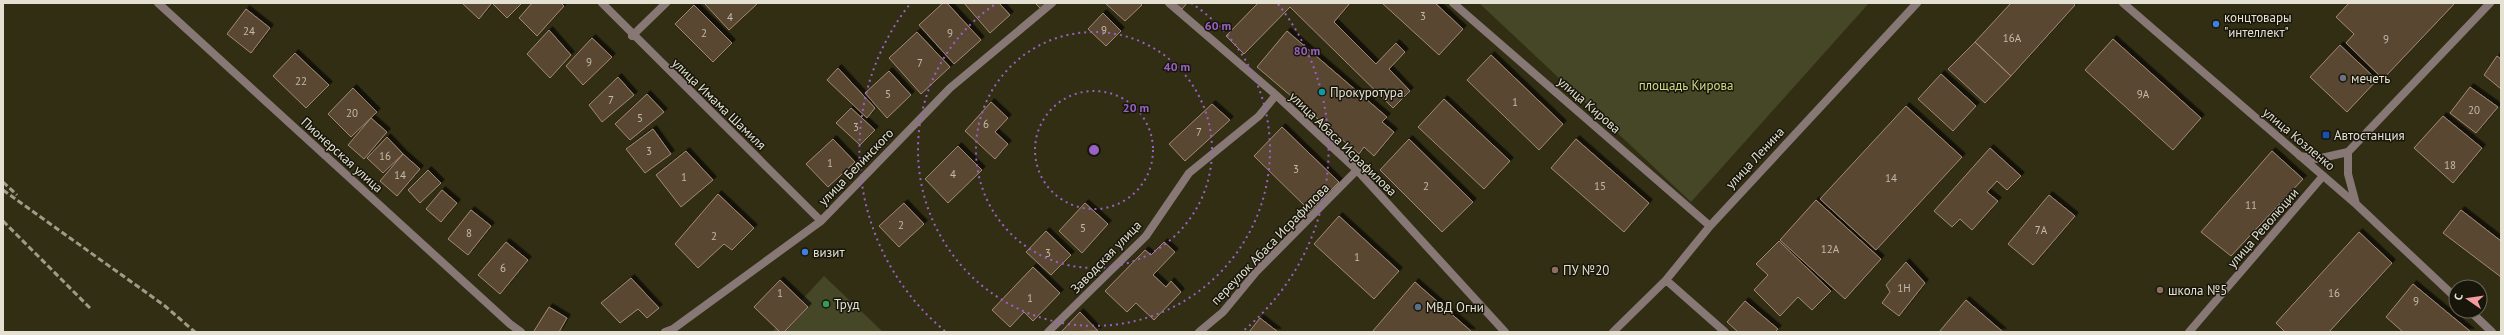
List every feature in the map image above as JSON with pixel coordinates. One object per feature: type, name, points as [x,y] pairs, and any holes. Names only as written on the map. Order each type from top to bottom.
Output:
[{"type":"street","name":"Пионерская улица","points":[[158,3],[510,324],[521,332]]},
{"type":"street","name":"улица Имама Шамиля","points":[[602,3],[632,36],[821,221]]},
{"type":"street","points":[[632,36],[666,3]]},
{"type":"street","name":"улица Белинского","points":[[665,332],[673,329],[821,221],[950,88],[1052,3]]},
{"type":"street","name":"улица Абаса Исрафилова","points":[[1169,3],[1276,95],[1357,170],[1505,332]]},
{"type":"street","name":"улица Кирова","points":[[1453,3],[1710,226]]},
{"type":"street","name":"улица Ленина","points":[[1613,332],[1666,280],[1710,226],[1917,3]]},
{"type":"street","name":"улица Козленко","points":[[2123,3],[2357,205],[2448,290]]},
{"type":"street","points":[[2299,156],[2316,159],[2348,152],[2490,3]]},
{"type":"street","name":"Заводская улица","points":[[1048,332],[1146,236],[1189,173],[1259,116],[1276,95]]},
{"type":"street","points":[[2348,152],[2348,174],[2357,205]]},
{"type":"street","name":"переулок Абаса Исрафилова","points":[[1199,332],[1223,312],[1256,272],[1357,170]]},
{"type":"street","name":"улица Революции","points":[[2189,332],[2324,176]]},
{"type":"street","points":[[1666,280],[1725,332]]},
{"type":"street","points":[[2478,319],[2492,332]]},
{"type":"green space","name":"площадь Кирова","points":[[1479,3],[1869,3],[1691,202]]},
{"type":"green space","name":"Труд","points":[[824,276],[883,332],[772,332]]},
{"type":"building","points":[[462,3],[490,3],[491,4],[479,19]]},
{"type":"building","points":[[492,3],[522,3],[507,18]]},
{"type":"building","points":[[532,3],[561,3],[564,6],[537,36],[519,18]]},
{"type":"building","points":[[704,3],[758,3],[729,30]]},
{"type":"building","points":[[943,3],[947,3],[981,40],[954,64],[919,25]]},
{"type":"building","points":[[964,3],[999,3],[1010,15],[990,33]]},
{"type":"building","points":[[1035,3],[1046,3],[1041,9]]},
{"type":"building","points":[[1105,3],[1140,3],[1142,5],[1125,21]]},
{"type":"building","points":[[1175,3],[1187,3],[1182,9]]},
{"type":"building","points":[[1258,3],[1350,3],[1334,22],[1376,64],[1396,43],[1405,52],[1389,69],[1410,91],[1393,108],[1290,7],[1244,54],[1226,36]]},
{"type":"building","points":[[1382,3],[1435,3],[1463,29],[1439,55]]},
{"type":"building","points":[[2011,3],[2073,3],[2075,5],[2011,76],[1975,42]]},
{"type":"building","points":[[2349,3],[2455,3],[2383,79],[2346,43],[2354,34],[2336,17]]},
{"type":"building","points":[[694,5],[732,43],[713,62],[675,24]]},
{"type":"building","points":[[246,9],[270,28],[251,53],[227,34]]},
{"type":"building","points":[[1103,13],[1121,31],[1106,46],[1088,29]]},
{"type":"building","points":[[549,30],[571,55],[550,78],[527,54]]},
{"type":"building","name":"Прокуротура","points":[[1287,31],[1387,117],[1382,122],[1394,132],[1374,156],[1364,147],[1359,154],[1257,67]]},
{"type":"building","points":[[917,32],[950,67],[921,94],[889,58]]},
{"type":"building","points":[[592,38],[612,57],[583,85],[566,66]]},
{"type":"building","points":[[2113,39],[2201,118],[2173,150],[2085,70]]},
{"type":"building","points":[[1975,42],[2011,76],[1985,103],[1948,69]]},
{"type":"building","name":"мечеть","points":[[2340,45],[2377,80],[2347,112],[2310,77]]},
{"type":"building","points":[[295,53],[329,85],[306,108],[273,76]]},
{"type":"building","points":[[1491,55],[1563,124],[1539,150],[1467,80]]},
{"type":"building","points":[[2497,56],[2501,59],[2501,89],[2484,75]]},
{"type":"building","points":[[838,68],[875,108],[867,118],[827,80]]},
{"type":"building","points":[[889,71],[911,95],[887,118],[865,93]]},
{"type":"building","points":[[1941,74],[1976,106],[1953,131],[1918,99]]},
{"type":"building","points":[[618,77],[634,95],[602,122],[589,105]]},
{"type":"building","points":[[2470,87],[2498,107],[2476,133],[2450,113]]},
{"type":"building","points":[[353,88],[377,112],[351,137],[328,114]]},
{"type":"building","points":[[647,94],[664,112],[630,140],[615,124]]},
{"type":"building","points":[[1444,99],[1510,161],[1484,189],[1418,127]]},
{"type":"building","points":[[991,102],[1008,118],[995,132],[1008,144],[995,159],[965,131]]},
{"type":"building","points":[[1212,104],[1230,120],[1185,161],[1169,144]]},
{"type":"building","points":[[1906,106],[1962,157],[1876,250],[1820,199]]},
{"type":"building","points":[[851,108],[875,130],[860,145],[836,123]]},
{"type":"building","points":[[2443,116],[2482,148],[2453,183],[2414,148]]},
{"type":"building","points":[[371,118],[387,132],[364,159],[348,145]]},
{"type":"building","points":[[1282,127],[1339,182],[1310,211],[1254,156]]},
{"type":"building","points":[[653,129],[671,154],[645,173],[626,149]]},
{"type":"building","points":[[387,137],[403,154],[383,173],[367,158]]},
{"type":"building","points":[[833,139],[855,162],[828,187],[806,164]]},
{"type":"building","points":[[1409,139],[1473,202],[1442,232],[1380,170]]},
{"type":"building","points":[[1576,139],[1649,203],[1624,232],[1551,168]]},
{"type":"building","points":[[958,146],[982,170],[948,203],[925,179]]},
{"type":"building","points":[[1990,148],[2021,176],[2007,190],[1997,181],[1987,192],[1998,201],[1972,230],[1960,219],[1952,227],[1934,211]]},
{"type":"building","points":[[686,151],[713,180],[681,207],[656,175]]},
{"type":"building","points":[[2272,151],[2303,179],[2231,256],[2201,232]]},
{"type":"building","points":[[403,154],[420,169],[397,196],[380,181]]},
{"type":"building","points":[[428,170],[441,183],[420,203],[408,190]]},
{"type":"building","points":[[442,190],[457,203],[441,222],[426,209]]},
{"type":"building","points":[[718,194],[754,228],[732,250],[724,244],[698,268],[675,244]]},
{"type":"building","points":[[2049,195],[2075,216],[2033,265],[2008,244]]},
{"type":"building","points":[[1816,200],[1881,259],[1845,299],[1780,240]]},
{"type":"building","points":[[904,203],[924,224],[899,247],[879,226]]},
{"type":"building","points":[[1085,203],[1108,224],[1082,253],[1059,231]]},
{"type":"building","points":[[471,210],[491,226],[468,255],[448,239]]},
{"type":"building","points":[[2461,210],[2501,241],[2501,277],[2443,233]]},
{"type":"building","points":[[1339,216],[1399,271],[1374,299],[1314,244]]},
{"type":"building","points":[[1046,231],[1071,255],[1051,275],[1026,252]]},
{"type":"building","points":[[2359,232],[2392,263],[2329,332],[2285,332],[2276,323]]},
{"type":"building","points":[[1779,241],[1831,291],[1812,310],[1798,297],[1780,316],[1754,290],[1768,275],[1756,264]]},
{"type":"building","points":[[506,242],[528,260],[500,294],[478,275]]},
{"type":"building","points":[[1164,242],[1175,252],[1153,275],[1166,287],[1171,281],[1181,292],[1154,320],[1136,303],[1127,312],[1105,291],[1145,250],[1151,255]]},
{"type":"building","points":[[1906,262],[1925,283],[1899,316],[1882,303],[1890,292],[1886,285]]},
{"type":"building","points":[[1033,267],[1060,293],[1033,321],[1024,312],[1010,327],[992,310]]},
{"type":"building","points":[[631,278],[659,308],[647,318],[638,309],[620,323],[601,303]]},
{"type":"building","points":[[780,280],[808,307],[784,332],[780,332],[754,307]]},
{"type":"building","name":"МВД Огни","points":[[1415,282],[1472,332],[1372,332]]},
{"type":"building","points":[[2413,284],[2448,313],[2448,319],[2455,319],[2471,332],[2403,332],[2386,317]]},
{"type":"building","points":[[1966,300],[2003,332],[1939,332]]},
{"type":"building","points":[[1745,301],[1778,329],[1775,332],[1738,332],[1727,322]]},
{"type":"building","points":[[549,307],[567,318],[559,332],[534,331]]},
{"type":"building","points":[[1080,312],[1098,331],[1061,332]]},
{"type":"building","points":[[1260,318],[1278,332],[1249,332]]},
{"type":"railway","points":[[3,182],[17,195]]},
{"type":"railway","points":[[3,190],[165,306],[195,332]]},
{"type":"railway","points":[[3,221],[91,309]]},
{"type":"place","name":"концтовары \"интеллект\"","points":[[2216,24]]},
{"type":"place","name":"мечеть","points":[[2343,78]]},
{"type":"place","name":"Прокуротура","points":[[1322,92]]},
{"type":"place","name":"Автостанция","points":[[2326,135]]},
{"type":"place","name":"визит","points":[[805,252]]},
{"type":"place","name":"ПУ №20","points":[[1555,270]]},
{"type":"place","name":"школа №5","points":[[2160,290]]},
{"type":"place","name":"Труд","points":[[826,304]]},
{"type":"place","name":"МВД Огни","points":[[1418,307]]}]
